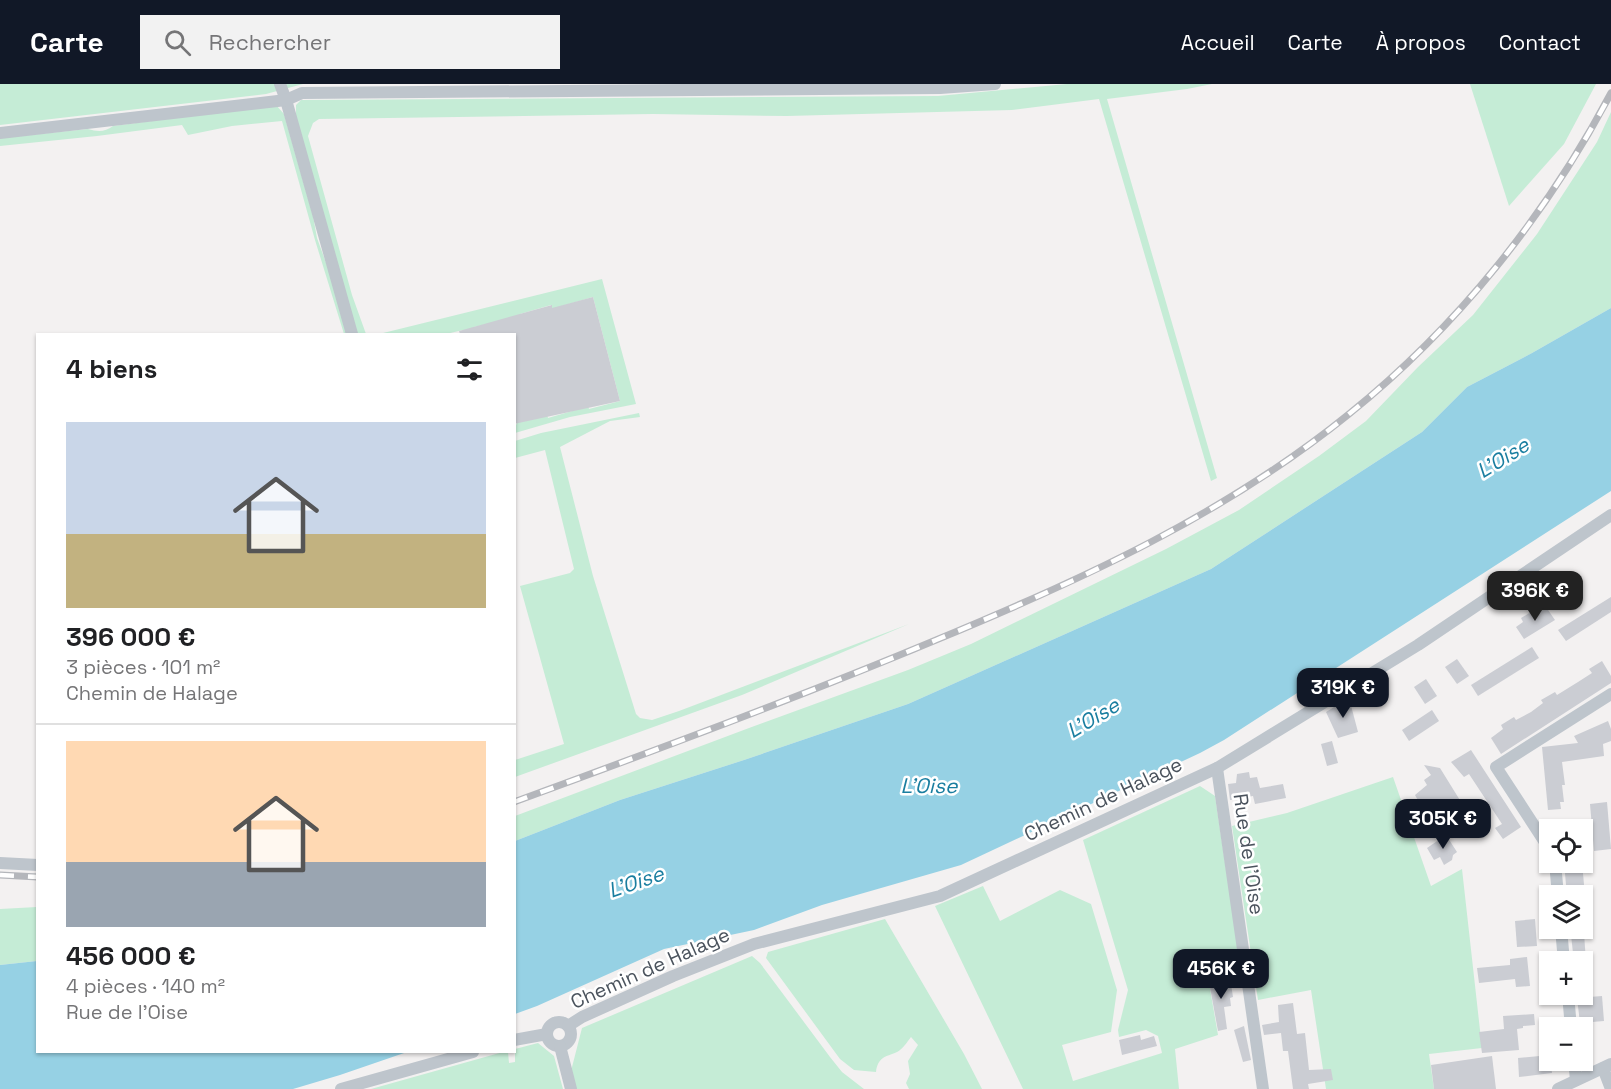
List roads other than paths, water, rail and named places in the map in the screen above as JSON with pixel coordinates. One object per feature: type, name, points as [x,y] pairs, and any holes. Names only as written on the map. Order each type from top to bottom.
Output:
[{"type":"street","points":[[280,84],[352,333]]},
{"type":"street","points":[[0,133],[286,100],[302,93],[940,88],[995,84]]},
{"type":"street","name":"Chemin de Halage","points":[[568,1026],[582,1017],[673,976],[754,944],[940,896],[1217,768],[1418,645],[1611,515]]},
{"type":"street","points":[[1539,833],[1496,767],[1611,694]]},
{"type":"street","name":"Rue de l'Oise","points":[[1217,768],[1263,1089]]},
{"type":"street","points":[[0,863],[36,865]]},
{"type":"street","points":[[556,1022],[568,1026],[571,1037],[567,1043],[560,1046],[552,1044],[547,1034],[549,1026],[556,1022]]},
{"type":"street","points":[[516,1040],[547,1034]]},
{"type":"street","points":[[560,1046],[571,1089]]},
{"type":"street","points":[[341,1089],[469,1053]]},
{"type":"street","points":[[1558,1089],[1607,1066],[1611,1089]]},
{"type":"street","points":[[1575,1071],[1576,1080]]},
{"type":"water","name":"L’Oise","points":[[1611,308],[1611,491],[1224,740],[1200,753],[961,865],[822,905],[754,930],[664,949],[516,1014],[516,841],[620,800],[908,704],[1211,569],[1422,432],[1467,387]]},
{"type":"water","points":[[36,961],[36,1053],[404,1053],[293,1089],[0,1089],[0,965]]},
{"type":"railway","points":[[516,801],[779,703],[990,617],[1151,542],[1253,483],[1302,450],[1349,414],[1389,380],[1462,307],[1528,226],[1558,183],[1611,93]]},
{"type":"railway","points":[[0,875],[36,877]]},
{"type":"water label","name":"L'Oise","points":[[1503,458]]},
{"type":"water label","name":"L'Oise","points":[[1093,718]]},
{"type":"water label","name":"L'Oise","points":[[636,882]]}]
